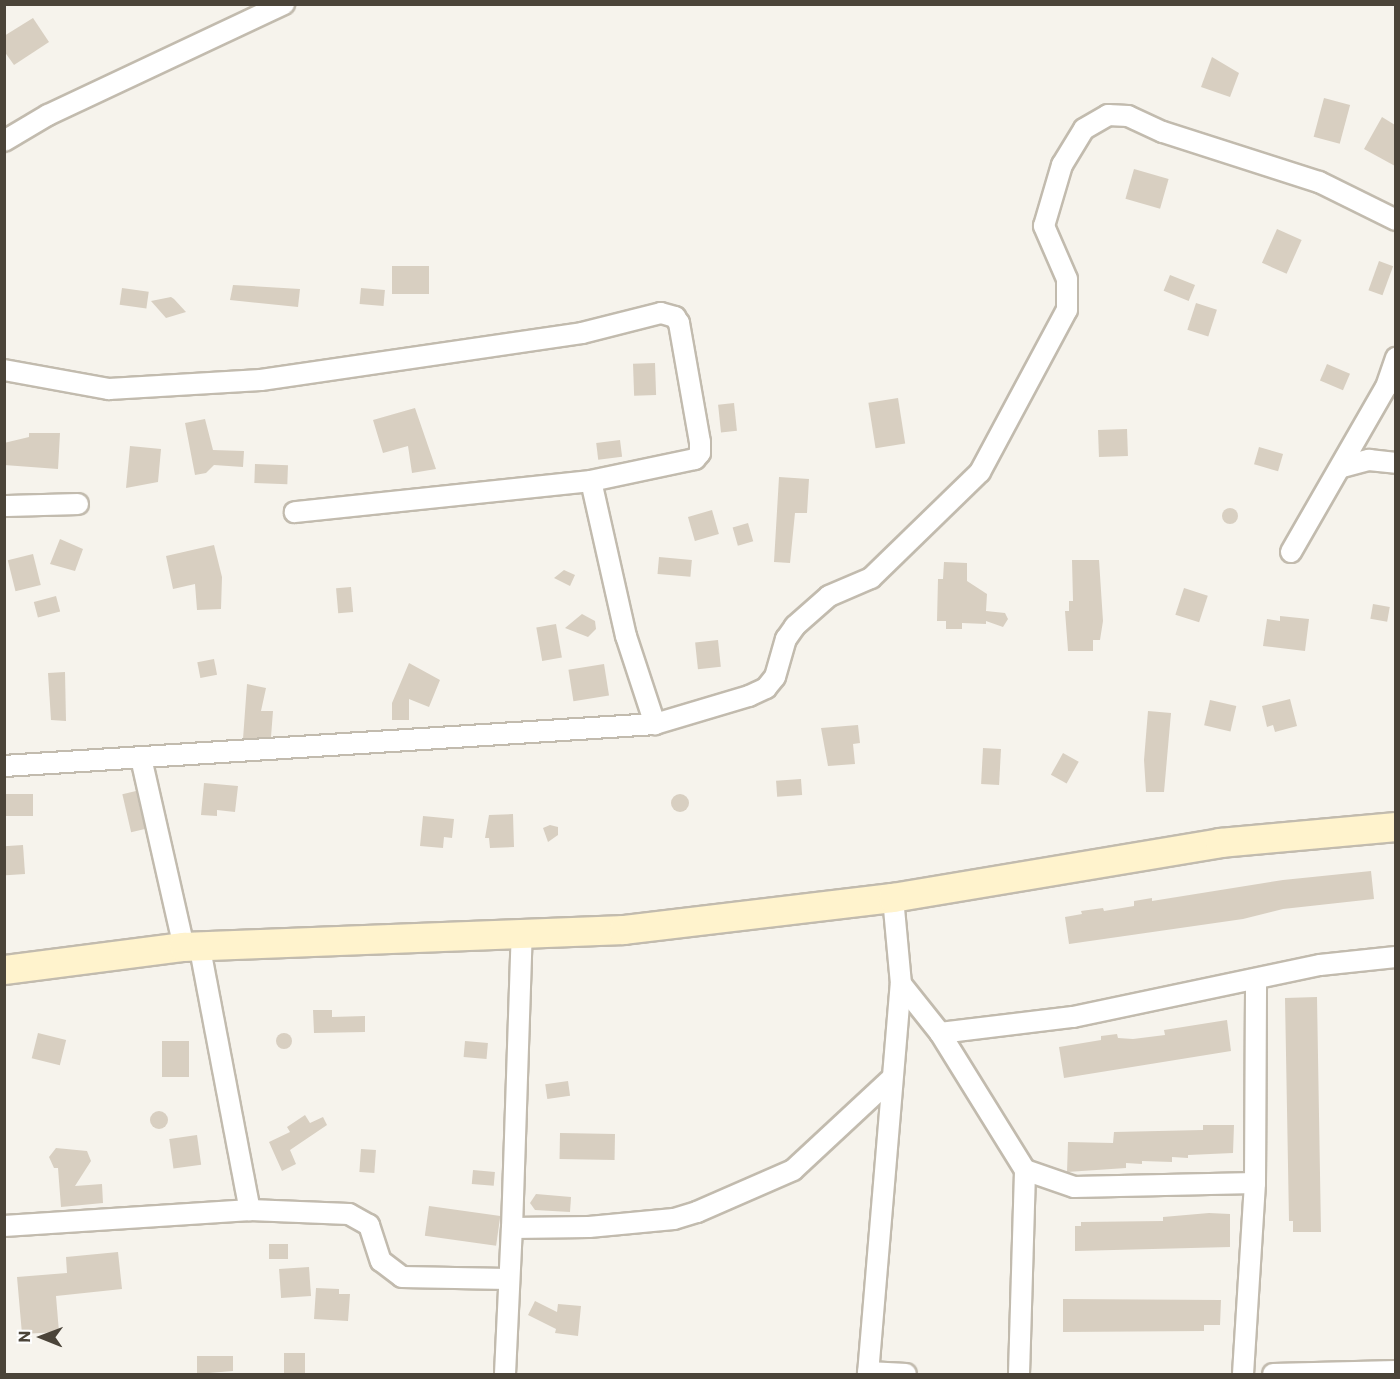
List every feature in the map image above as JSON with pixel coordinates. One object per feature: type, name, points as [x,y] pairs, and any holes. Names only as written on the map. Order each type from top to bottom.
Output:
[{"type":"street","points":[[4,141],[48,115],[284,4]]},
{"type":"street","points":[[4,766],[655,724],[766,688],[775,677],[786,639],[795,626],[829,596],[871,578],[980,472],[1067,310],[1067,279],[1044,226],[1062,165],[1084,129],[1108,115],[1128,116],[1163,132],[1319,182],[1395,220]]},
{"type":"street","points":[[4,370],[109,389],[261,380],[582,333],[661,313],[675,317],[700,453],[688,461],[591,481],[295,512]]},
{"type":"street","points":[[1291,552],[1386,387],[1395,358]]},
{"type":"street","points":[[1342,467],[1369,460],[1395,463]]},
{"type":"street","points":[[591,481],[626,636],[655,724]]},
{"type":"street","points":[[4,506],[78,504]]},
{"type":"street","points":[[141,758],[192,948],[250,1210]]},
{"type":"street","points":[[4,970],[192,948],[624,930],[893,898],[1220,843],[1395,827]]},
{"type":"street","points":[[893,898],[901,984],[891,1079],[868,1373],[906,1374]]},
{"type":"street","points":[[505,1374],[522,934]]},
{"type":"street","points":[[940,1033],[1073,1017],[1320,965],[1395,957]]},
{"type":"street","points":[[1243,1374],[1255,1183],[1256,979]]},
{"type":"street","points":[[901,984],[940,1033],[1025,1170],[1019,1374]]},
{"type":"street","points":[[512,1228],[674,1220],[696,1212],[793,1170],[891,1079]]},
{"type":"street","points":[[1025,1170],[1074,1187],[1255,1183]]},
{"type":"street","points":[[4,1226],[250,1210],[358,1216],[375,1235],[381,1261],[402,1277],[508,1279]]},
{"type":"street","points":[[1273,1374],[1395,1371]]},
{"type":"building","points":[[33,18],[49,42],[14,65],[4,51],[4,36]]},
{"type":"building","points":[[1212,57],[1239,73],[1230,97],[1201,87]]},
{"type":"building","points":[[1324,98],[1350,105],[1340,144],[1314,137]]},
{"type":"building","points":[[1382,117],[1395,125],[1395,166],[1364,149]]},
{"type":"building","points":[[1134,169],[1169,179],[1160,209],[1125,199]]},
{"type":"building","points":[[1277,229],[1302,240],[1287,274],[1262,263]]},
{"type":"building","points":[[1379,261],[1393,266],[1382,295],[1368,290]]},
{"type":"building","points":[[392,266],[429,266],[429,294],[392,294]]},
{"type":"building","points":[[1170,275],[1195,285],[1189,301],[1164,291]]},
{"type":"building","points":[[233,285],[300,289],[298,307],[230,300]]},
{"type":"building","points":[[122,288],[149,292],[146,309],[120,305]]},
{"type":"building","points":[[361,288],[385,290],[384,306],[360,304]]},
{"type":"building","points":[[171,297],[186,312],[166,318],[151,301]]},
{"type":"building","points":[[1196,303],[1217,310],[1208,336],[1187,330]]},
{"type":"building","points":[[655,363],[656,395],[634,396],[633,364]]},
{"type":"building","points":[[1327,364],[1350,374],[1343,390],[1320,381]]},
{"type":"building","points":[[898,398],[905,443],[876,448],[868,403]]},
{"type":"building","points":[[734,403],[737,431],[721,433],[718,405]]},
{"type":"building","points":[[415,408],[436,469],[412,473],[408,446],[383,453],[373,420]]},
{"type":"building","points":[[205,419],[213,450],[244,451],[243,467],[214,465],[206,473],[195,475],[185,423]]},
{"type":"building","points":[[1127,429],[1128,456],[1099,457],[1098,430]]},
{"type":"building","points":[[29,433],[60,433],[58,469],[4,465],[4,443],[29,437]]},
{"type":"building","points":[[620,440],[622,457],[598,460],[596,443]]},
{"type":"building","points":[[130,446],[161,449],[158,482],[126,488]]},
{"type":"building","points":[[1259,447],[1283,454],[1278,471],[1254,464]]},
{"type":"building","points":[[255,464],[288,465],[287,484],[254,483]]},
{"type":"building","points":[[779,477],[809,479],[807,513],[795,513],[790,563],[774,562]]},
{"type":"building","points":[[1227,508],[1233,508],[1238,516],[1236,522],[1227,524],[1222,519],[1222,513]]},
{"type":"building","points":[[712,510],[719,534],[695,541],[688,517]]},
{"type":"building","points":[[748,523],[753,541],[738,546],[733,527]]},
{"type":"building","points":[[60,539],[83,549],[75,571],[50,564]]},
{"type":"building","points":[[214,545],[222,577],[221,609],[197,610],[195,584],[173,589],[166,556]]},
{"type":"building","points":[[33,554],[41,585],[16,591],[8,560]]},
{"type":"building","points":[[659,557],[692,560],[690,577],[658,574]]},
{"type":"building","points":[[1072,560],[1099,560],[1103,621],[1100,640],[1093,640],[1093,651],[1068,651],[1065,611],[1069,611],[1069,601],[1073,601]]},
{"type":"building","points":[[944,562],[967,563],[967,581],[987,594],[986,611],[1005,613],[1008,619],[1003,627],[986,621],[986,624],[962,623],[962,629],[946,629],[946,621],[937,621],[938,579],[943,579]]},
{"type":"building","points":[[564,570],[575,575],[570,586],[554,578]]},
{"type":"building","points":[[351,587],[353,612],[338,613],[336,588]]},
{"type":"building","points":[[1184,588],[1208,596],[1199,622],[1175,615]]},
{"type":"building","points":[[56,596],[60,611],[38,617],[34,602]]},
{"type":"building","points":[[1373,604],[1390,607],[1387,622],[1370,619]]},
{"type":"building","points":[[582,614],[595,621],[596,629],[588,637],[565,628]]},
{"type":"building","points":[[1280,616],[1309,619],[1305,651],[1263,646],[1267,619],[1280,621]]},
{"type":"building","points":[[556,624],[562,657],[542,661],[536,627]]},
{"type":"building","points":[[718,640],[721,667],[698,669],[695,642]]},
{"type":"building","points":[[214,659],[217,675],[200,678],[197,662]]},
{"type":"building","points":[[409,663],[440,680],[429,707],[409,699],[409,720],[392,720],[392,703]]},
{"type":"building","points":[[604,664],[609,696],[573,701],[568,670]]},
{"type":"building","points":[[65,672],[66,721],[51,720],[48,673]]},
{"type":"building","points":[[247,684],[266,688],[261,711],[273,711],[271,737],[243,739]]},
{"type":"building","points":[[1290,699],[1297,726],[1275,732],[1273,725],[1267,727],[1262,706]]},
{"type":"building","points":[[1210,700],[1236,706],[1230,731],[1204,725]]},
{"type":"building","points":[[1148,711],[1171,713],[1164,792],[1146,792],[1144,760]]},
{"type":"building","points":[[858,725],[860,743],[853,744],[855,764],[828,766],[821,728]]},
{"type":"building","points":[[983,748],[1001,749],[999,785],[981,784]]},
{"type":"building","points":[[1063,753],[1079,762],[1067,784],[1051,775]]},
{"type":"building","points":[[801,779],[802,795],[777,797],[776,781]]},
{"type":"building","points":[[204,783],[238,786],[235,812],[217,810],[217,816],[201,815]]},
{"type":"building","points":[[136,791],[145,829],[131,832],[122,794]]},
{"type":"building","points":[[4,794],[33,794],[33,816],[4,816]]},
{"type":"building","points":[[676,794],[684,794],[689,799],[687,810],[676,812],[671,807],[671,799]]},
{"type":"building","points":[[513,814],[514,847],[490,848],[489,838],[485,838],[489,815]]},
{"type":"building","points":[[423,816],[454,819],[452,838],[444,837],[443,848],[420,846]]},
{"type":"building","points":[[550,825],[558,827],[558,835],[548,842],[543,828]]},
{"type":"building","points":[[23,845],[25,874],[6,875],[4,846]]},
{"type":"building","points":[[1371,871],[1374,899],[1283,909],[1243,919],[1069,944],[1065,917],[1082,914],[1081,911],[1103,908],[1104,911],[1134,906],[1134,901],[1152,898],[1152,901],[1283,880]]},
{"type":"building","points":[[1317,997],[1321,1232],[1293,1232],[1293,1221],[1289,1221],[1285,998]]},
{"type":"building","points":[[313,1010],[332,1010],[332,1017],[365,1016],[365,1032],[314,1033]]},
{"type":"building","points":[[1227,1020],[1231,1051],[1064,1078],[1059,1047],[1101,1040],[1101,1036],[1117,1034],[1118,1038],[1133,1039],[1165,1035],[1164,1030]]},
{"type":"building","points":[[38,1033],[66,1040],[60,1065],[32,1058]]},
{"type":"building","points":[[284,1033],[290,1035],[292,1041],[290,1047],[284,1049],[278,1047],[276,1041],[278,1035]]},
{"type":"building","points":[[162,1041],[189,1041],[189,1077],[162,1077]]},
{"type":"building","points":[[465,1041],[488,1043],[487,1059],[464,1057]]},
{"type":"building","points":[[568,1081],[570,1096],[547,1099],[545,1084]]},
{"type":"building","points":[[155,1111],[163,1111],[168,1116],[166,1127],[155,1129],[150,1124],[150,1116]]},
{"type":"building","points":[[305,1115],[310,1123],[323,1117],[327,1125],[290,1150],[296,1164],[282,1171],[269,1142],[290,1132],[287,1127]]},
{"type":"building","points":[[1203,1125],[1234,1125],[1233,1153],[1188,1155],[1188,1158],[1172,1157],[1172,1162],[1142,1161],[1142,1164],[1126,1163],[1126,1168],[1067,1172],[1068,1142],[1113,1143],[1114,1132],[1203,1130]]},
{"type":"building","points":[[560,1133],[615,1134],[615,1160],[560,1159]]},
{"type":"building","points":[[197,1135],[201,1165],[173,1169],[169,1139]]},
{"type":"building","points":[[56,1148],[87,1151],[91,1161],[75,1186],[102,1184],[103,1203],[61,1207],[58,1168],[54,1168],[49,1157]]},
{"type":"building","points":[[361,1149],[376,1150],[374,1173],[359,1172]]},
{"type":"building","points":[[473,1170],[495,1172],[494,1186],[472,1184]]},
{"type":"building","points":[[536,1194],[571,1197],[570,1212],[535,1210],[530,1203]]},
{"type":"building","points":[[429,1206],[500,1216],[496,1246],[425,1236]]},
{"type":"building","points":[[1209,1213],[1230,1214],[1230,1247],[1075,1251],[1075,1226],[1081,1226],[1081,1222],[1163,1221],[1163,1217]]},
{"type":"building","points":[[269,1244],[288,1244],[288,1259],[269,1259]]},
{"type":"building","points":[[118,1252],[122,1289],[56,1296],[59,1332],[22,1334],[17,1277],[67,1273],[66,1257]]},
{"type":"building","points":[[309,1267],[311,1296],[281,1298],[279,1269]]},
{"type":"building","points":[[316,1288],[339,1289],[339,1294],[350,1294],[348,1321],[314,1319]]},
{"type":"building","points":[[1063,1299],[1221,1300],[1220,1325],[1204,1325],[1204,1331],[1063,1332]]},
{"type":"building","points":[[535,1301],[557,1312],[558,1304],[581,1306],[578,1336],[555,1333],[556,1329],[528,1315]]},
{"type":"building","points":[[284,1353],[305,1353],[305,1374],[284,1374]]},
{"type":"building","points":[[197,1356],[233,1356],[233,1371],[197,1374]]}]
